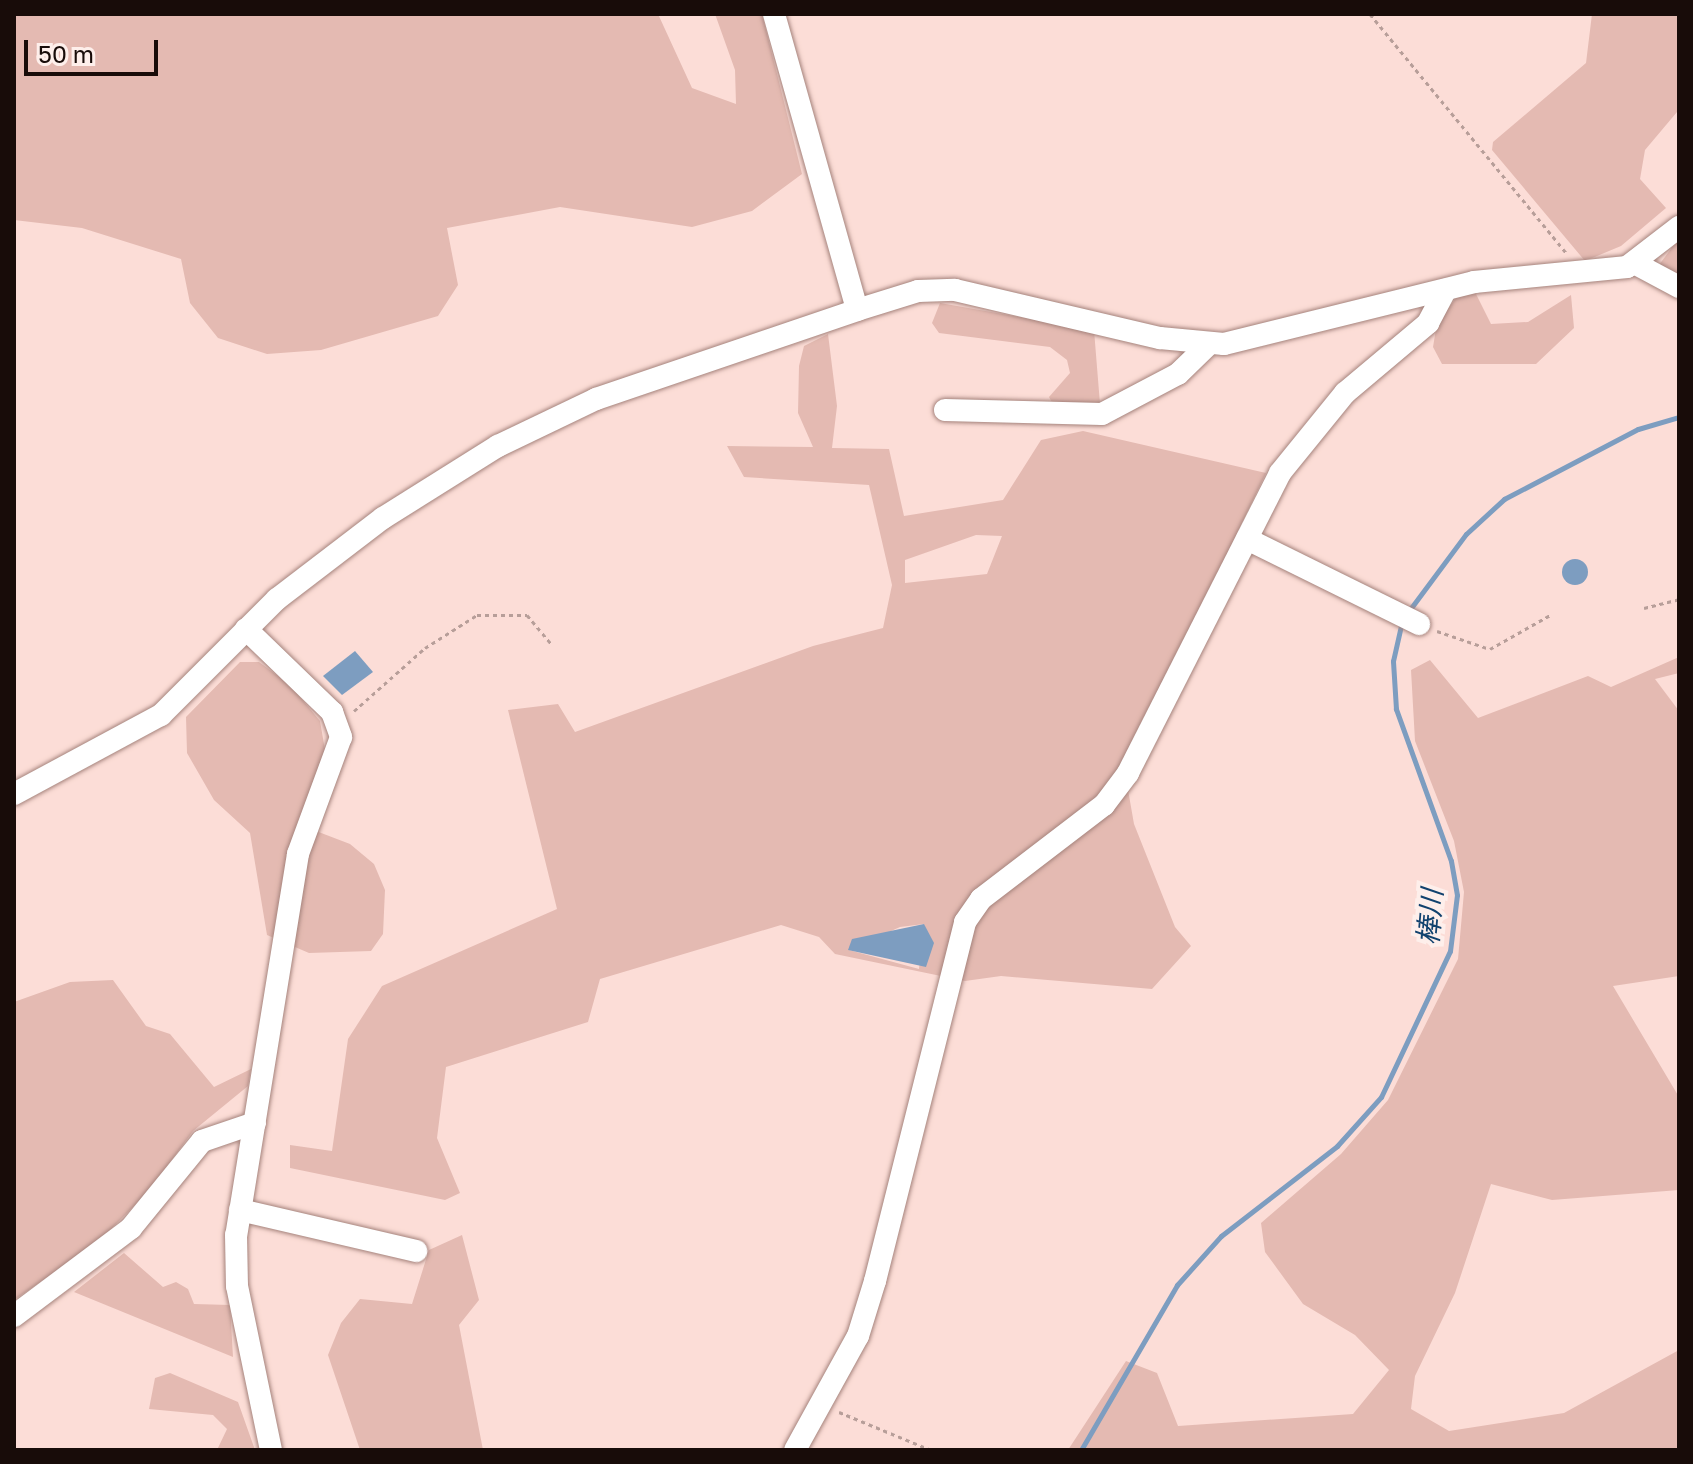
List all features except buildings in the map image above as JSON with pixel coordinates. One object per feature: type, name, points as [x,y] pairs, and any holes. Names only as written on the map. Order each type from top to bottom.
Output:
[{"type":"street","points":[[774,14],[857,310]]},
{"type":"street","points":[[14,794],[161,715],[246,629],[383,518],[498,446],[596,399],[857,310],[918,291],[955,290],[1209,344],[1446,289],[1584,274],[1636,264],[1679,227]]},
{"type":"street","points":[[1636,264],[1679,287]]},
{"type":"street","points":[[795,1450],[824,1406],[875,1281],[965,922],[981,899],[1112,794],[1247,539],[1313,427],[1428,323],[1446,289]]},
{"type":"street","points":[[945,410],[1102,414],[1178,374],[1209,344]]},
{"type":"street","points":[[1247,539],[1419,624]]},
{"type":"street","points":[[246,629],[339,724],[338,751],[298,854],[240,1210],[237,1286],[271,1450]]},
{"type":"street","points":[[14,1316],[131,1228],[202,1141],[255,1123]]},
{"type":"street","points":[[240,1210],[416,1251]]},
{"type":"path","points":[[1370,14],[1584,274]]},
{"type":"path","points":[[1644,608],[1679,599]]},
{"type":"path","points":[[1419,624],[1490,649],[1552,614]]},
{"type":"path","points":[[339,724],[425,648],[477,615],[527,615],[552,645]]},
{"type":"path","points":[[824,1406],[931,1450]]},
{"type":"shaded area","points":[[14,14],[658,14],[692,88],[736,104],[735,70],[715,14],[762,14],[802,174],[752,211],[692,227],[560,207],[447,228],[458,285],[438,316],[321,350],[267,354],[218,338],[190,303],[181,259],[82,228],[14,220]]},
{"type":"shaded area","points":[[1592,14],[1679,14],[1679,91],[1677,112],[1645,150],[1640,179],[1666,208],[1621,246],[1585,261],[1492,150],[1493,142],[1586,63]]},
{"type":"shaded area","points":[[1679,238],[1679,278],[1659,265]]},
{"type":"shaded area","points":[[1474,290],[1491,324],[1528,322],[1571,295],[1574,328],[1536,364],[1442,364],[1433,347],[1437,323],[1456,298]]},
{"type":"shaded area","points":[[940,303],[1094,330],[1100,404],[1057,411],[1049,397],[1070,373],[1067,360],[1050,347],[939,333],[932,323]]},
{"type":"shaded area","points":[[828,334],[837,406],[832,448],[889,449],[904,516],[1003,500],[1041,440],[1083,431],[1266,473],[1124,767],[1134,824],[1175,927],[1191,946],[1152,989],[1001,976],[965,981],[835,954],[819,937],[781,925],[600,979],[588,1022],[446,1067],[437,1138],[460,1193],[445,1200],[290,1168],[290,1145],[332,1151],[348,1039],[382,986],[557,909],[508,710],[558,704],[575,732],[813,646],[883,628],[892,585],[869,485],[744,477],[727,446],[813,447],[798,413],[799,366],[804,346]],"holes":[[[976,535],[1002,536],[987,574],[905,583],[905,560]],[[924,924],[919,969],[849,950],[900,927]]]},
{"type":"shaded area","points":[[1679,657],[1679,673],[1655,679],[1679,711],[1679,976],[1613,986],[1679,1097],[1679,1190],[1552,1200],[1491,1184],[1455,1293],[1415,1376],[1411,1409],[1449,1431],[1564,1413],[1679,1350],[1679,1450],[1068,1450],[1126,1361],[1157,1373],[1178,1426],[1353,1414],[1389,1370],[1355,1335],[1303,1304],[1265,1252],[1261,1223],[1341,1154],[1388,1100],[1458,959],[1464,892],[1454,841],[1415,741],[1411,670],[1430,660],[1478,718],[1588,676],[1611,687]]},
{"type":"shaded area","points":[[240,662],[259,662],[290,685],[320,721],[326,756],[316,831],[350,844],[374,864],[385,890],[383,934],[371,951],[309,953],[267,935],[250,833],[214,800],[187,753],[186,717]]},
{"type":"shaded area","points":[[113,980],[146,1026],[170,1034],[214,1087],[251,1069],[248,1086],[193,1131],[148,1192],[97,1243],[14,1300],[14,1002],[70,982]]},
{"type":"shaded area","points":[[462,1235],[479,1300],[459,1325],[483,1450],[360,1450],[328,1355],[341,1323],[360,1299],[412,1304],[429,1250]]},
{"type":"shaded area","points":[[124,1253],[163,1287],[176,1282],[188,1289],[194,1304],[230,1305],[233,1357],[74,1292]]},
{"type":"shaded area","points":[[170,1373],[238,1402],[255,1450],[217,1450],[227,1429],[213,1415],[149,1409],[155,1378]]},
{"type":"water","points":[[1575,559],[1584,563],[1588,572],[1584,581],[1575,585],[1566,581],[1562,572],[1566,563]]},
{"type":"water","points":[[355,651],[373,672],[342,695],[323,676]]},
{"type":"water","points":[[924,924],[934,943],[926,967],[848,950],[852,939]]},
{"type":"waterway","name":"棒川","points":[[1408,612],[1466,534],[1504,499],[1638,429],[1679,417]]},
{"type":"waterway","name":"棒川","points":[[1081,1450],[1177,1285],[1221,1236],[1337,1146],[1381,1097],[1450,951],[1457,895],[1451,861],[1396,709],[1393,661],[1402,621]]}]
